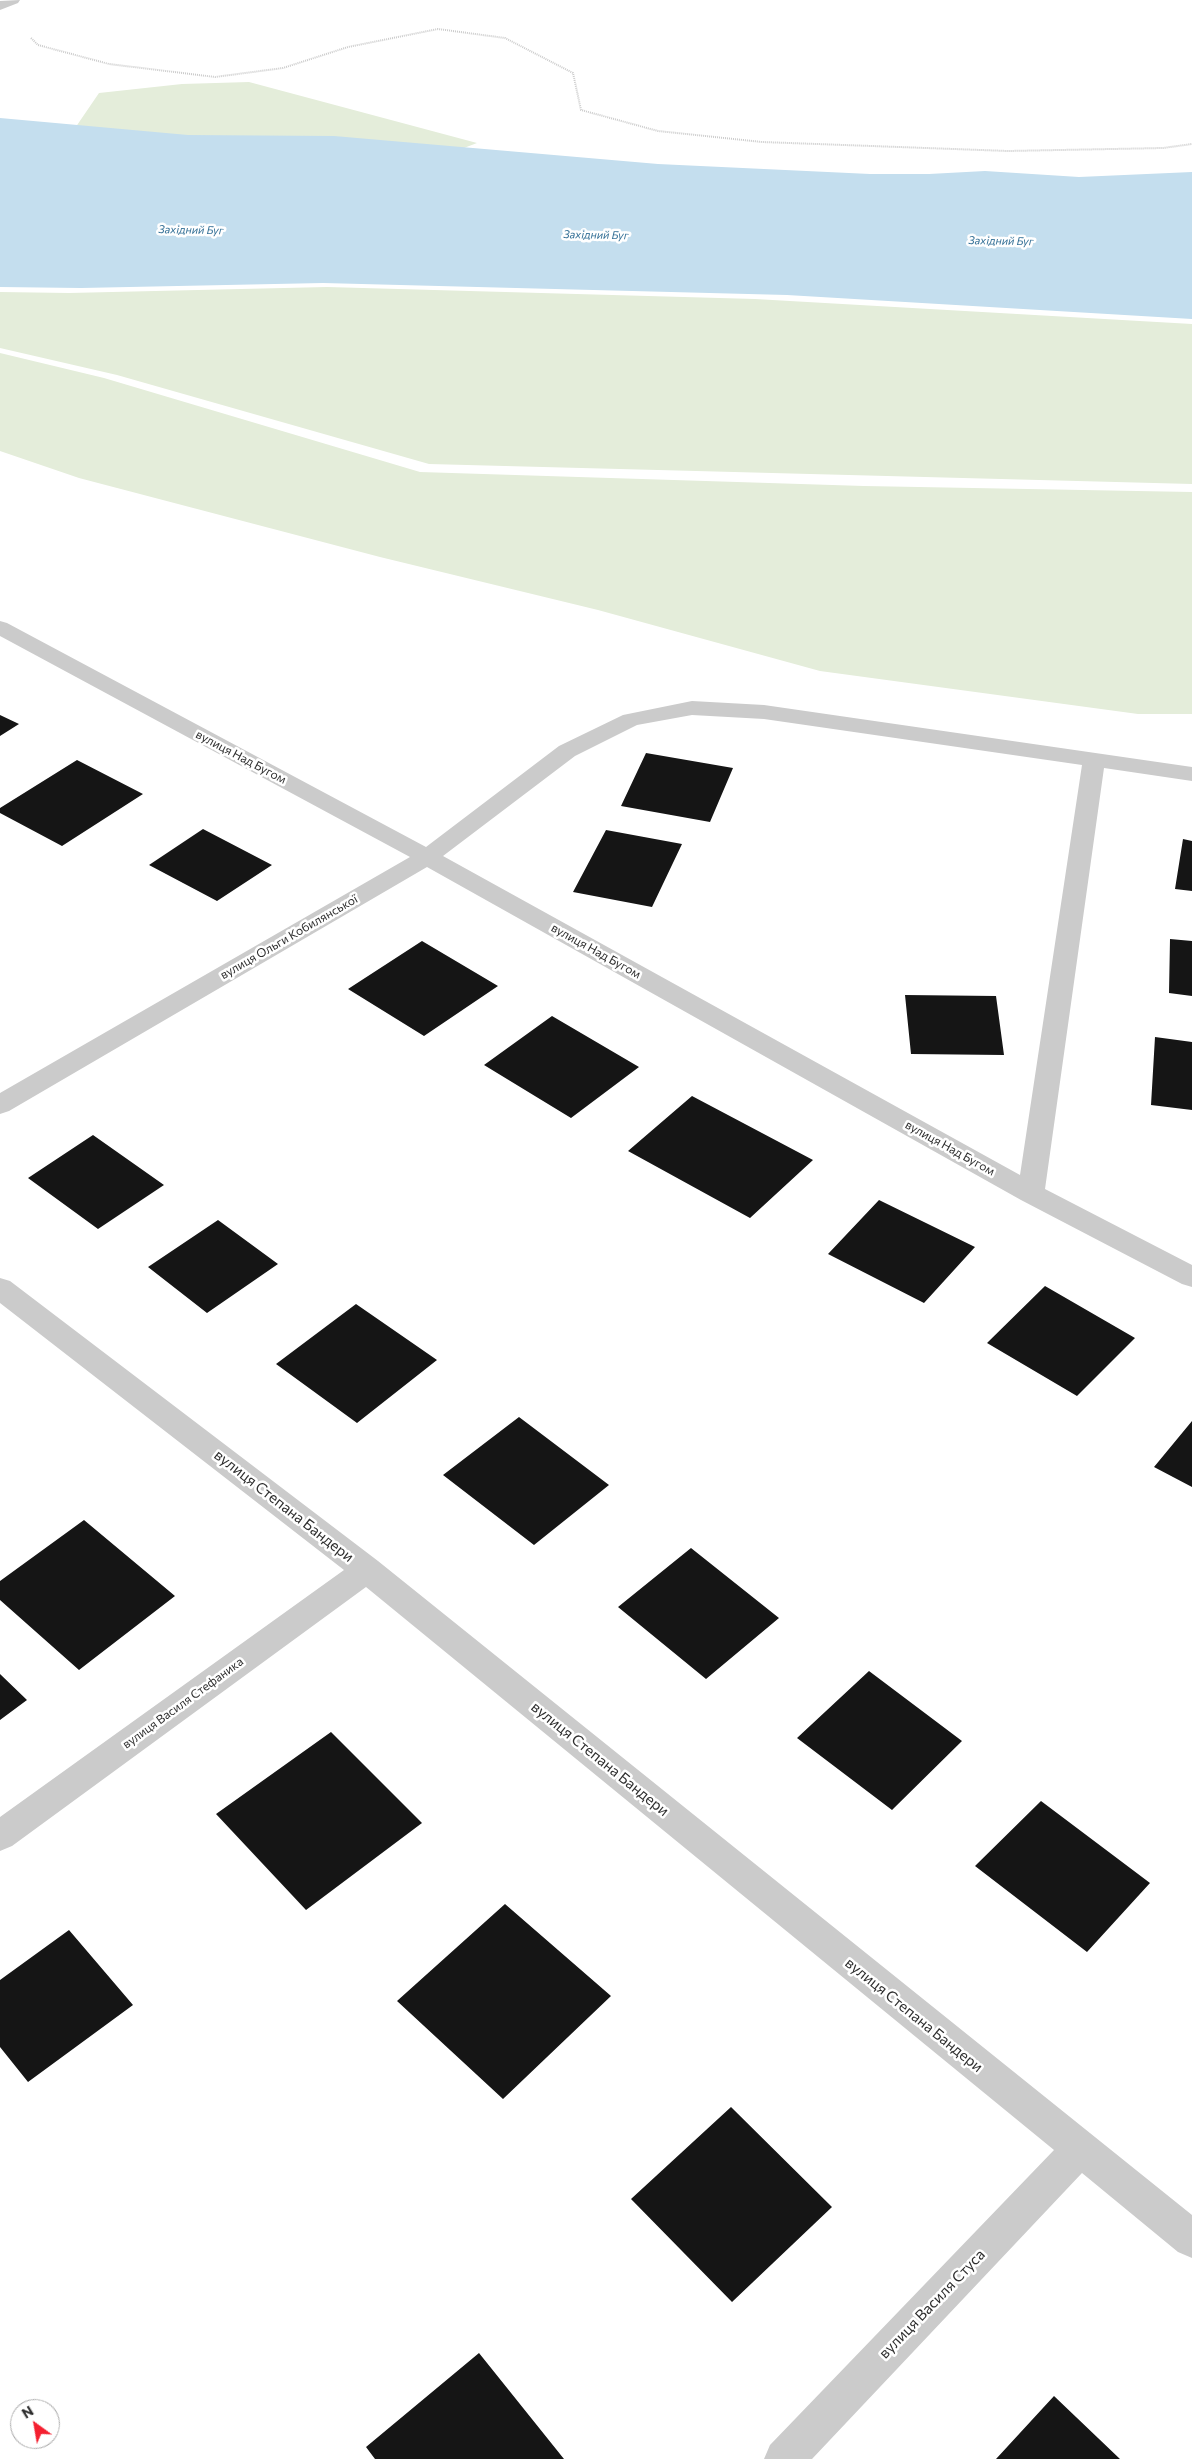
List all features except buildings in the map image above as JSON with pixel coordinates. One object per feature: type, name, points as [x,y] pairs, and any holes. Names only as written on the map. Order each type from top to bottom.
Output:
[{"type":"street","points":[[0,6],[13,0]]},
{"type":"street","name":"вулиця Над Бугом","points":[[0,627],[427,857],[1031,1194],[1192,1277]]},
{"type":"street","name":"вулиця Ольги Кобилянської","points":[[0,1105],[427,857],[567,751],[631,720],[692,708],[764,712],[1192,774]]},
{"type":"street","points":[[1031,1194],[1094,760]]},
{"type":"street","name":"вулиця Степана Бандери","points":[[0,1288],[367,1570],[1079,2150],[1192,2239]]},
{"type":"street","name":"вулиця Василя Стефаника","points":[[0,1836],[367,1570]]},
{"type":"street","name":"вулиця Василя Стуса","points":[[784,2459],[1079,2150]]},
{"type":"path","points":[[26,32],[38,45],[109,64],[215,77],[283,68],[348,47],[438,29],[506,38],[573,73],[581,110],[658,131],[762,142],[1008,151],[1164,148],[1192,144]]},
{"type":"green space","points":[[249,82],[477,143],[430,161],[71,134],[99,93],[182,84]]},
{"type":"green space","points":[[327,287],[755,299],[1192,324],[1192,484],[429,464],[117,375],[0,348],[0,292],[69,293]]},
{"type":"green space","points":[[0,353],[104,378],[420,472],[864,486],[1192,492],[1192,714],[1138,714],[820,671],[598,610],[380,557],[79,478],[0,451]]},
{"type":"water","name":"Західний Буг","points":[[0,118],[188,135],[334,136],[658,164],[870,174],[929,174],[985,171],[1079,177],[1192,172],[1192,319],[787,295],[323,283],[81,288],[0,287]]}]
